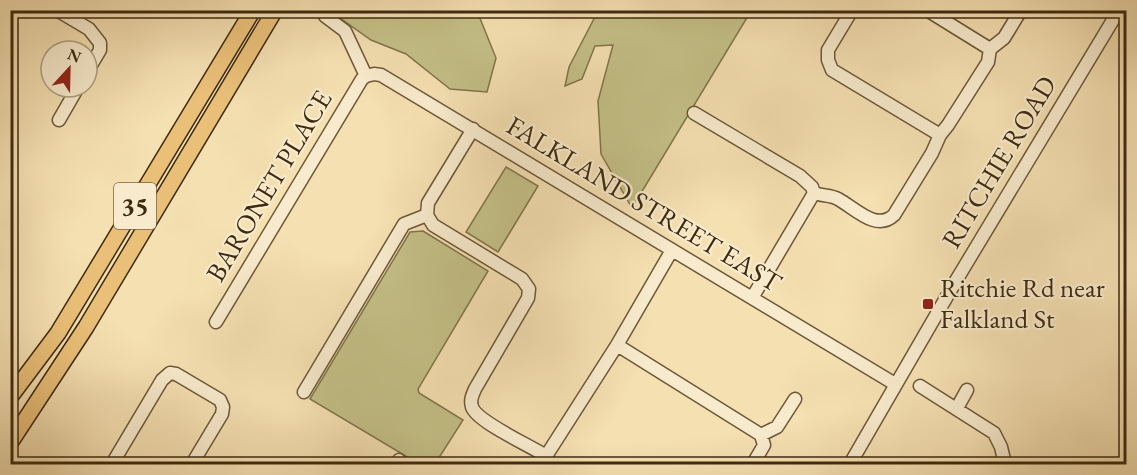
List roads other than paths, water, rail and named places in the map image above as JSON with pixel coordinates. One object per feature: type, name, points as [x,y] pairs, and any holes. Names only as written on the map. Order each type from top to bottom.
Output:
[{"type":"main road","name":"35","points":[[10,397],[58,333],[253,10]]},
{"type":"main road","name":"35","points":[[10,443],[86,327],[275,10]]},
{"type":"street","points":[[57,10],[89,29],[97,39]]},
{"type":"street","points":[[324,10],[325,16],[345,31],[366,76]]},
{"type":"street","points":[[852,10],[828,50],[828,60],[832,70],[940,135]]},
{"type":"street","points":[[927,10],[990,49]]},
{"type":"street","points":[[814,193],[834,197],[876,221],[888,220],[894,215],[932,153],[940,135],[988,63],[990,49],[1004,38],[1021,10]]},
{"type":"street","name":"RITCHIE ROAD","points":[[850,465],[895,384],[1119,10]]},
{"type":"street","name":"FALKLAND STREET EAST","points":[[366,76],[381,75],[895,384]]},
{"type":"street","name":"BARONET PLACE","points":[[216,322],[362,79],[366,76]]},
{"type":"street","points":[[59,120],[71,99]]},
{"type":"street","points":[[694,113],[800,176],[812,187],[814,193],[752,298]]},
{"type":"street","points":[[473,129],[428,203],[427,215],[433,225],[522,279],[529,290],[528,298],[471,398],[472,406],[482,419],[543,460],[617,345],[672,250]]},
{"type":"street","points":[[304,392],[404,224],[427,215]]},
{"type":"street","points":[[617,345],[761,435],[764,446],[753,465]]},
{"type":"street","points":[[112,465],[162,380],[170,373],[177,374],[220,400],[224,406],[222,414],[192,465]]},
{"type":"street","points":[[920,386],[994,433],[1001,447],[1005,465]]},
{"type":"street","points":[[957,408],[967,390]]},
{"type":"street","points":[[761,435],[777,427],[795,399]]},
{"type":"place","name":"Ritchie Rd near Falkland St","points":[[928,304]]}]
